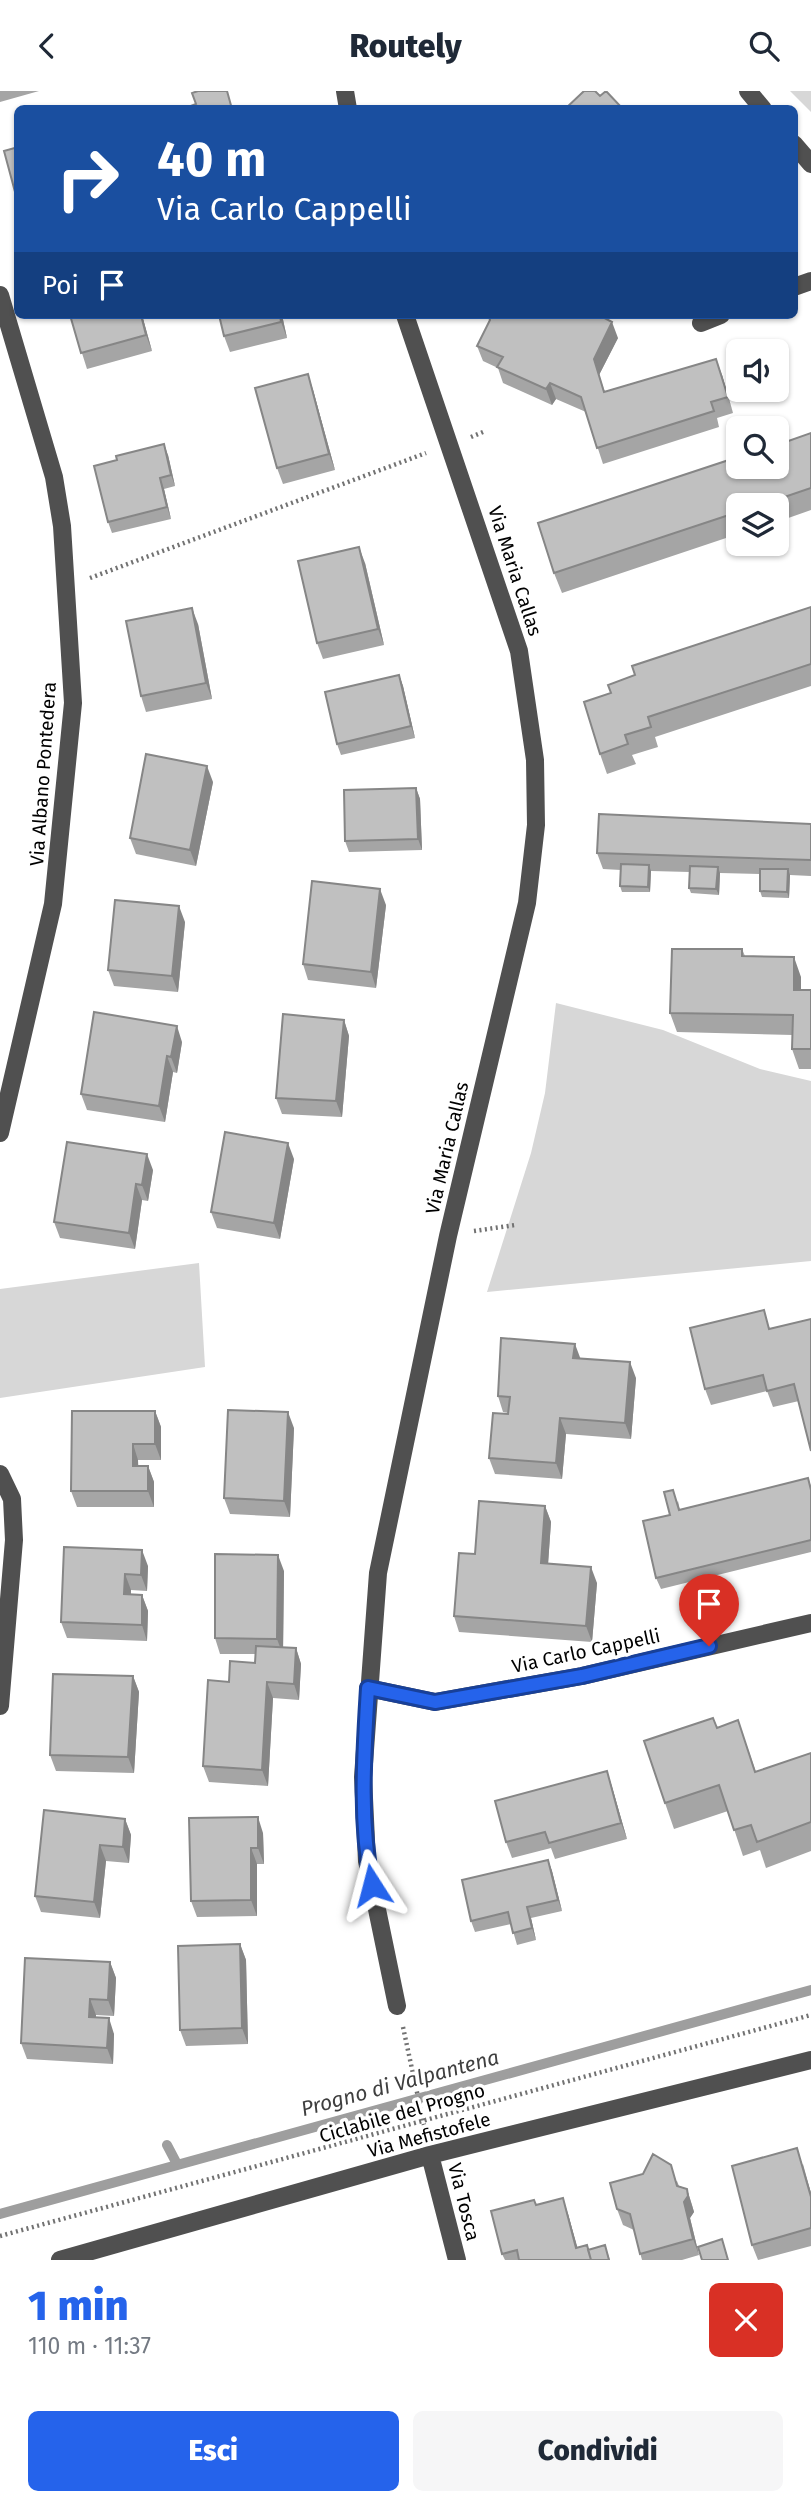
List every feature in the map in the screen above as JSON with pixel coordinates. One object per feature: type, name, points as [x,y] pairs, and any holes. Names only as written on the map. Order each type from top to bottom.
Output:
[{"type":"street","points":[[748,91],[760,105]]},
{"type":"street","points":[[798,149],[811,164]]},
{"type":"street","name":"Via Albano Pontedera","points":[[0,295],[54,477],[62,526],[73,703],[53,904],[0,1133]]},
{"type":"street","name":"Via Maria Callas","points":[[397,2006],[367,1861],[363,1777],[378,1573],[448,1235],[527,903],[536,825],[535,760],[519,651],[406,319]]},
{"type":"street","points":[[701,323],[712,319]]},
{"type":"street","points":[[0,1474],[12,1499],[14,1540],[0,1706]]},
{"type":"street","name":"Via Carlo Cappelli","points":[[368,1688],[435,1702],[582,1676],[811,1623]]},
{"type":"street","name":"Via Mefistofele","points":[[60,2260],[430,2155],[811,2060]]},
{"type":"street","name":"Via Tosca","points":[[430,2155],[457,2260]]},
{"type":"path","points":[[86,568],[87,580],[483,432]]},
{"type":"path","points":[[448,1235],[515,1224]]},
{"type":"path","name":"Ciclabile del Progno","points":[[0,2236],[423,2123],[811,2015]]},
{"type":"path","points":[[404,2028],[423,2123]]},
{"type":"shaded area","points":[[790,91],[811,91],[811,112]]},
{"type":"shaded area","points":[[556,1003],[663,1030],[760,1069],[811,1081],[811,1261],[487,1292],[531,1153],[545,1093]]},
{"type":"shaded area","points":[[199,1263],[205,1367],[0,1398],[0,1289]]},
{"type":"building","points":[[227,91],[231,105],[193,105],[196,104],[192,93]]},
{"type":"building","points":[[584,91],[595,91],[600,96],[606,91],[619,105],[569,105]]},
{"type":"building","points":[[14,148],[14,188],[4,151]]},
{"type":"building","points":[[71,319],[142,319],[146,335],[81,353]]},
{"type":"building","points":[[220,319],[281,319],[281,322],[224,336]]},
{"type":"building","points":[[490,319],[606,319],[612,322],[594,359],[604,392],[716,359],[726,398],[711,402],[714,411],[597,448],[581,397],[550,383],[546,389],[497,367],[503,357],[477,346]]},
{"type":"building","points":[[308,374],[329,454],[277,468],[255,388]]},
{"type":"building","points":[[811,433],[811,488],[789,495],[789,493],[726,493],[726,516],[554,573],[538,523],[726,461],[726,479],[789,479],[789,441]]},
{"type":"building","points":[[164,444],[171,475],[160,478],[167,507],[108,522],[94,466],[117,460],[116,456]]},
{"type":"building","points":[[359,547],[378,629],[317,643],[298,561]]},
{"type":"building","points":[[811,607],[811,664],[648,717],[651,727],[625,735],[628,744],[600,754],[584,702],[611,693],[608,685],[635,675],[632,666]]},
{"type":"building","points":[[192,608],[206,683],[141,696],[126,621]]},
{"type":"building","points":[[399,675],[411,726],[337,744],[325,692]]},
{"type":"building","points":[[146,754],[207,766],[190,850],[130,838]]},
{"type":"building","points":[[416,788],[418,839],[345,841],[344,790]]},
{"type":"building","points":[[599,814],[811,824],[811,860],[597,853]]},
{"type":"building","points":[[621,864],[649,865],[648,887],[620,886]]},
{"type":"building","points":[[690,866],[718,867],[716,889],[689,888]]},
{"type":"building","points":[[760,869],[788,869],[787,892],[760,891]]},
{"type":"building","points":[[312,881],[380,889],[371,972],[303,964]]},
{"type":"building","points":[[115,900],[179,906],[172,976],[108,970]]},
{"type":"building","points":[[672,949],[742,949],[742,956],[794,957],[794,990],[811,990],[811,1049],[792,1049],[793,1015],[670,1013]]},
{"type":"building","points":[[94,1012],[177,1026],[171,1057],[167,1056],[159,1106],[81,1094]]},
{"type":"building","points":[[283,1014],[344,1020],[336,1101],[276,1098]]},
{"type":"building","points":[[225,1132],[288,1143],[274,1223],[211,1212]]},
{"type":"building","points":[[67,1142],[147,1154],[142,1185],[136,1184],[129,1233],[54,1222]]},
{"type":"building","points":[[764,1310],[769,1329],[811,1319],[811,1451],[794,1384],[767,1391],[763,1375],[705,1389],[690,1328]]},
{"type":"building","points":[[501,1338],[575,1344],[573,1358],[630,1362],[625,1423],[560,1418],[556,1463],[489,1458],[493,1413],[508,1414],[510,1397],[498,1396]]},
{"type":"building","points":[[228,1410],[288,1412],[284,1501],[224,1498]]},
{"type":"building","points":[[72,1411],[155,1411],[155,1444],[133,1444],[133,1466],[148,1466],[148,1491],[71,1491]]},
{"type":"building","points":[[808,1478],[811,1490],[811,1540],[656,1578],[643,1521],[670,1515],[664,1492],[673,1490],[679,1510]]},
{"type":"building","points":[[479,1501],[545,1506],[541,1563],[591,1567],[586,1626],[454,1616],[459,1553],[475,1554]]},
{"type":"building","points":[[64,1547],[142,1550],[141,1575],[125,1574],[124,1594],[142,1595],[142,1625],[61,1622]]},
{"type":"building","points":[[215,1554],[278,1555],[277,1639],[215,1638]]},
{"type":"building","points":[[256,1646],[296,1648],[294,1684],[267,1682],[262,1770],[203,1766],[208,1680],[229,1682],[230,1661],[255,1663]]},
{"type":"building","points":[[53,1674],[133,1676],[128,1757],[50,1755]]},
{"type":"building","points":[[713,1718],[717,1728],[738,1720],[755,1772],[811,1753],[811,1822],[757,1842],[751,1825],[734,1830],[719,1785],[665,1803],[644,1741]]},
{"type":"building","points":[[607,1771],[621,1823],[549,1843],[545,1832],[506,1842],[495,1801]]},
{"type":"building","points":[[44,1810],[125,1819],[123,1847],[100,1845],[94,1902],[35,1896]]},
{"type":"building","points":[[258,1817],[258,1848],[251,1848],[251,1900],[191,1901],[189,1818]]},
{"type":"building","points":[[548,1860],[558,1900],[527,1907],[532,1928],[513,1933],[508,1912],[471,1921],[462,1880]]},
{"type":"building","points":[[240,1944],[242,2028],[180,2030],[178,1946]]},
{"type":"building","points":[[25,1958],[110,1962],[108,2000],[90,1999],[89,2017],[109,2018],[107,2048],[21,2043]]},
{"type":"building","points":[[797,2148],[811,2197],[811,2228],[752,2245],[732,2166]]},
{"type":"building","points":[[653,2154],[671,2165],[677,2186],[687,2189],[688,2196],[684,2202],[693,2239],[640,2254],[630,2214],[617,2209],[610,2183],[643,2174]]},
{"type":"building","points":[[563,2198],[576,2248],[587,2245],[591,2260],[519,2260],[517,2250],[502,2254],[491,2211],[534,2200],[536,2205]]},
{"type":"building","points":[[722,2239],[728,2260],[702,2260],[698,2247]]},
{"type":"building","points":[[605,2245],[609,2260],[591,2260],[588,2250]]},
{"type":"waterway","name":"Progno di Valpantena","points":[[0,2214],[811,1990]]},
{"type":"waterway","points":[[167,2145],[177,2164]]},
{"type":"route","points":[[372,1885],[367,1861],[363,1777],[368,1688],[435,1702],[582,1676],[709,1646]]}]
